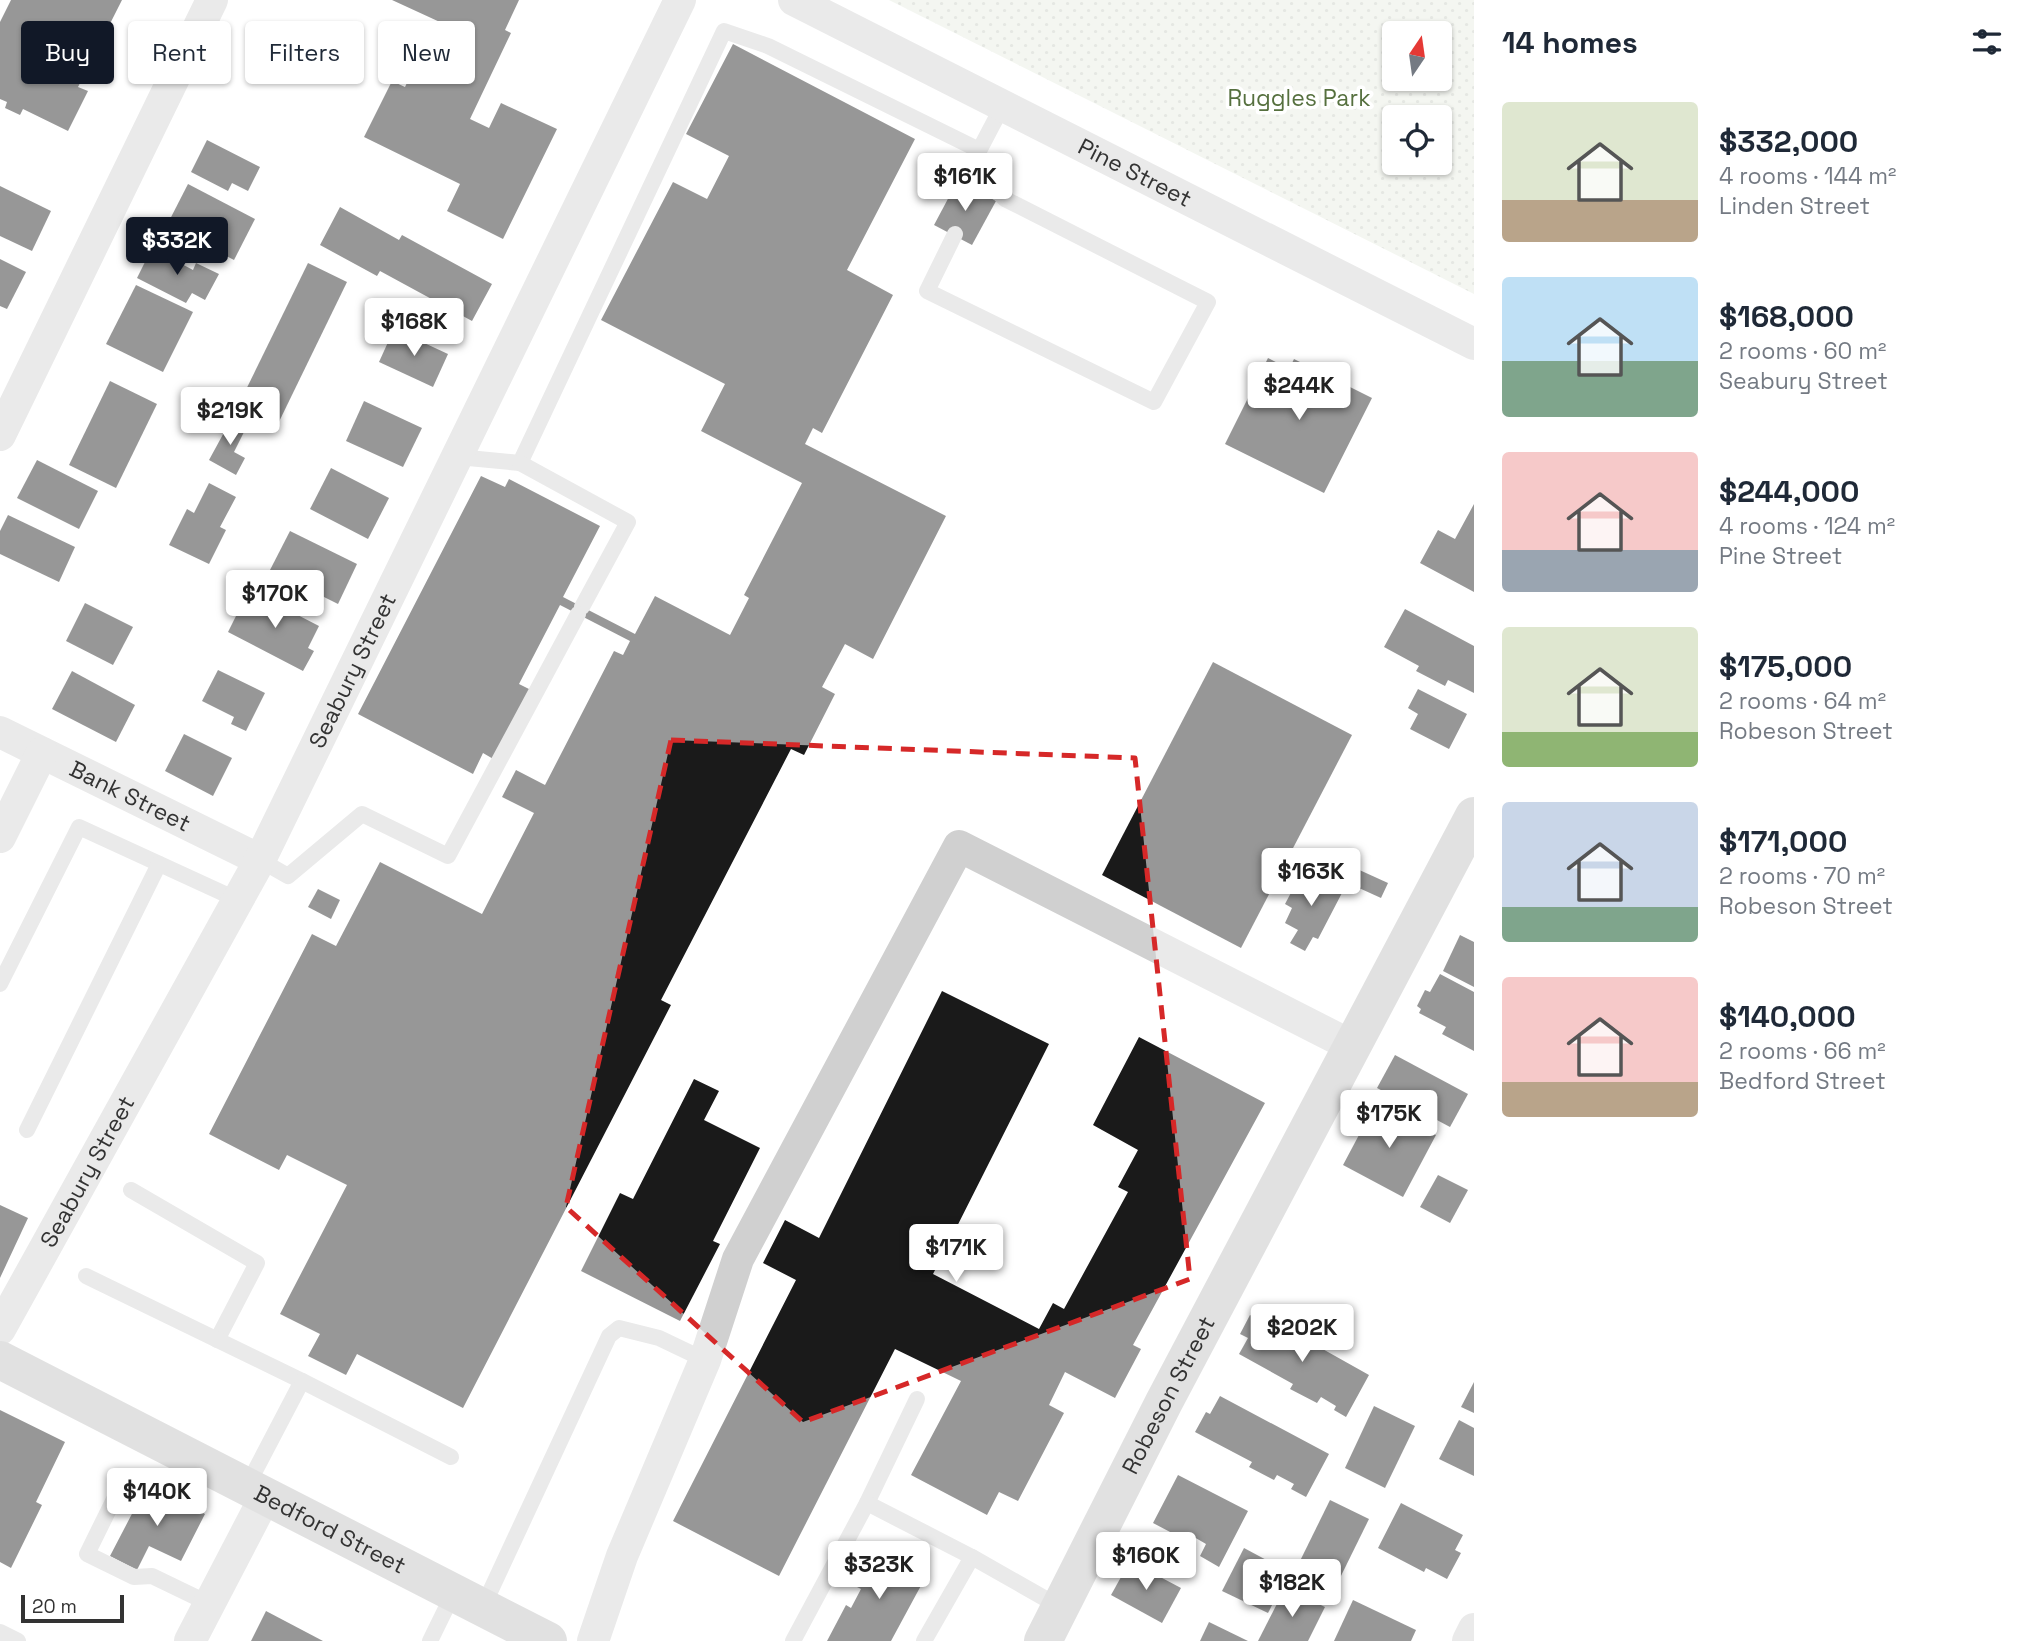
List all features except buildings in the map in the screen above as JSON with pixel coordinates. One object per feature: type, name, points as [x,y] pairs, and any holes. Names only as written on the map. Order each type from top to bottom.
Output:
[{"type":"main road","name":"Robeson Street","points":[[1043,1641],[1474,816]]},
{"type":"main road","name":"Bedford Street","points":[[0,1360],[548,1641]]},
{"type":"street","points":[[0,435],[212,0]]},
{"type":"street","name":"Seabury Street","points":[[0,1329],[260,860],[680,0]]},
{"type":"street","name":"Pine Street","points":[[794,0],[1474,344]]},
{"type":"street","name":"Bank Street","points":[[0,732],[260,860]]},
{"type":"street","points":[[0,837],[42,752]]},
{"type":"street","points":[[593,1641],[622,1556],[705,1360],[738,1259],[959,846],[1352,1046]]},
{"type":"street","points":[[190,1641],[210,1604],[256,1493]]},
{"type":"street","points":[[1468,1641],[1474,1629]]},
{"type":"lane","points":[[520,463],[724,31],[768,46],[979,150]]},
{"type":"lane","points":[[955,234],[927,291],[1154,402],[1208,302],[980,184],[971,166],[1003,105]]},
{"type":"lane","points":[[260,860],[288,876],[362,814],[448,856],[628,522],[520,463],[458,457]]},
{"type":"lane","points":[[0,984],[79,827],[238,900]]},
{"type":"lane","points":[[27,1130],[159,863]]},
{"type":"lane","points":[[131,1191],[257,1263],[217,1340]]},
{"type":"lane","points":[[86,1276],[451,1457]]},
{"type":"lane","points":[[430,1641],[468,1601],[609,1336],[618,1328],[634,1330],[705,1360]]},
{"type":"lane","points":[[256,1493],[302,1381]]},
{"type":"lane","points":[[793,1641],[867,1503],[917,1399]]},
{"type":"lane","points":[[123,1481],[87,1554],[134,1577],[152,1576],[210,1604]]},
{"type":"lane","points":[[867,1503],[972,1557],[1060,1607]]},
{"type":"lane","points":[[924,1641],[972,1557]]},
{"type":"lane","points":[[0,1632],[18,1641]]},
{"type":"highlighted area","points":[[671,740],[1135,758],[1190,1279],[803,1422],[566,1207]]},
{"type":"green space","name":"Ruggles Park","points":[[889,0],[1474,0],[1474,294]]}]
